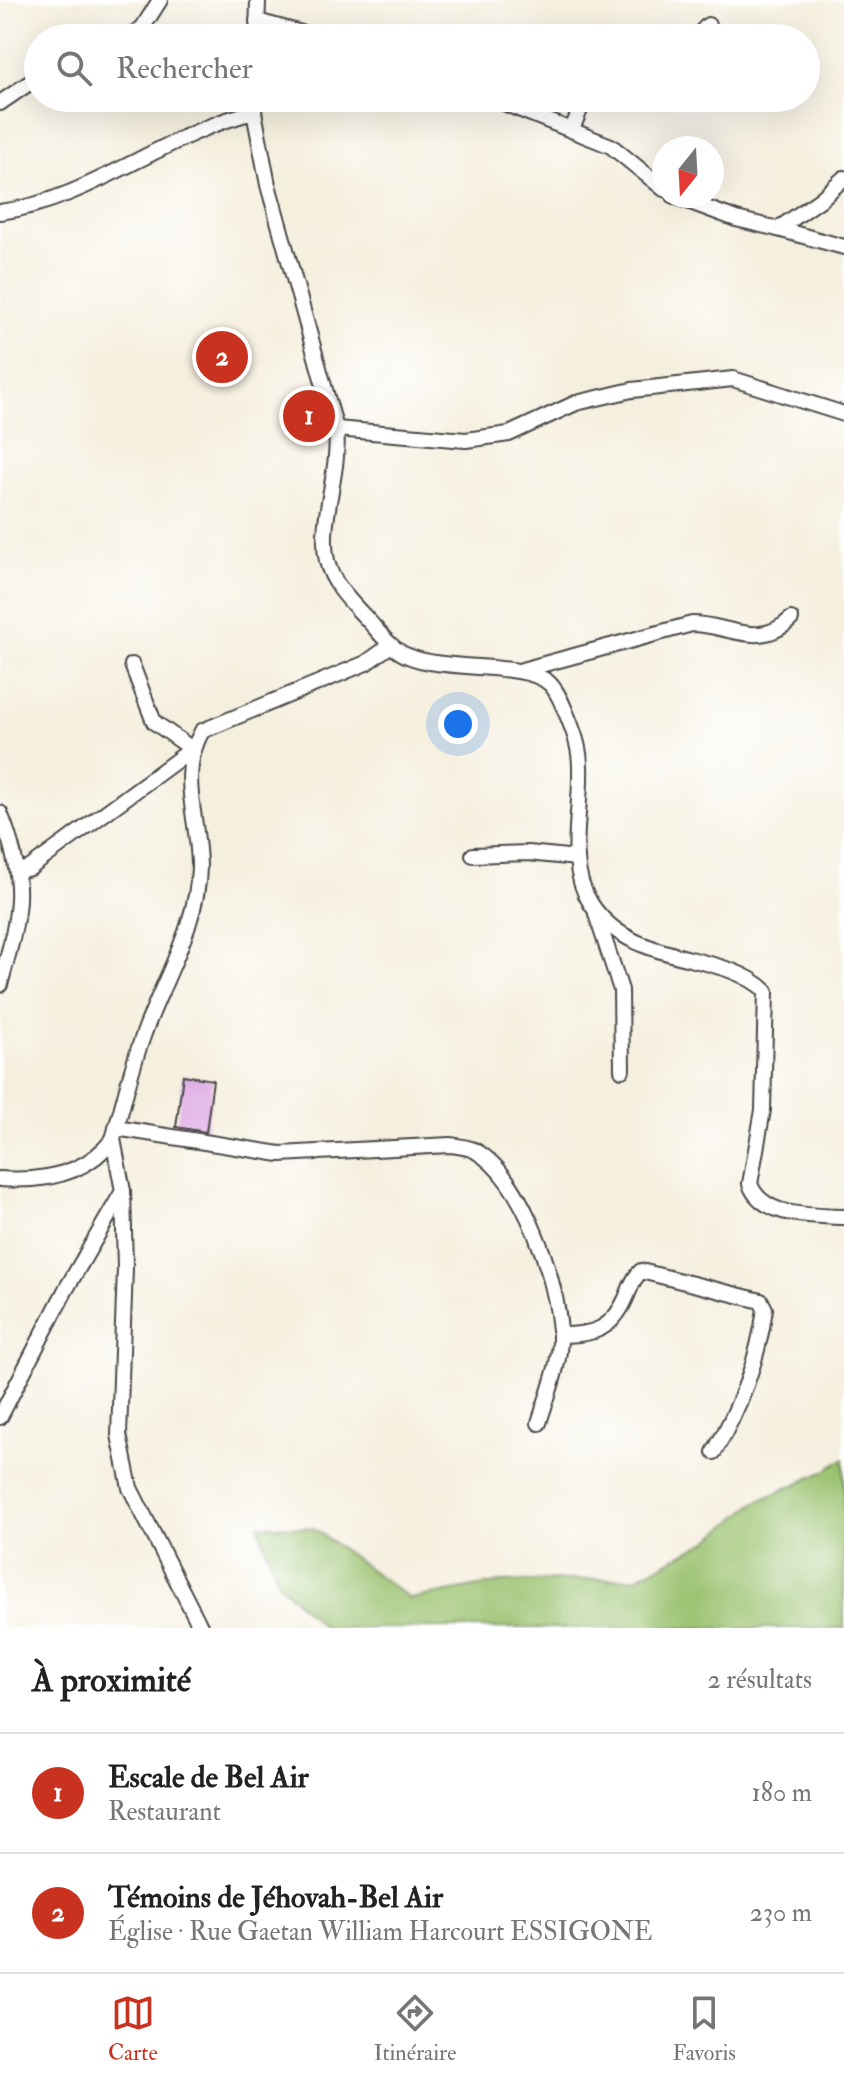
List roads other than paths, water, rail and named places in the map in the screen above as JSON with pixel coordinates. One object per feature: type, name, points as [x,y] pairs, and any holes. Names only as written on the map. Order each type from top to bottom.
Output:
[{"type":"street","points":[[145,24],[160,0]]},
{"type":"street","points":[[258,0],[257,21],[268,24]]},
{"type":"street","points":[[0,103],[24,87]]},
{"type":"street","points":[[0,212],[59,196],[239,112]]},
{"type":"street","points":[[256,112],[268,185],[336,429],[338,464],[328,527],[327,561],[348,599],[391,645],[409,656],[450,666],[522,670],[626,645],[692,624],[708,624],[725,632],[755,636],[791,619]]},
{"type":"street","points":[[528,112],[611,146],[652,179]]},
{"type":"street","points":[[572,129],[579,112]]},
{"type":"street","points":[[778,229],[821,199],[844,178]]},
{"type":"street","points":[[706,208],[736,219],[844,247]]},
{"type":"street","points":[[336,429],[466,440],[509,434],[576,403],[632,390],[733,379],[844,414]]},
{"type":"street","points":[[0,1179],[22,1180],[63,1174],[104,1151],[114,1134],[142,1039],[194,906],[199,869],[188,766],[192,749],[202,731],[216,722],[366,663],[391,645]]},
{"type":"street","points":[[132,665],[154,722],[192,749]]},
{"type":"street","points":[[522,670],[550,683],[576,737],[580,768],[577,858],[582,884],[595,909],[621,990],[622,1070]]},
{"type":"street","points":[[18,871],[30,868],[192,749]]},
{"type":"street","points":[[0,985],[15,931],[21,886],[1,819]]},
{"type":"street","points":[[473,855],[528,853],[577,858]]},
{"type":"street","points":[[595,909],[626,938],[746,978],[766,991],[763,1110],[750,1184],[754,1194],[766,1205],[780,1211],[844,1217]]},
{"type":"street","points":[[114,1134],[123,1191],[125,1268],[119,1435],[130,1488],[201,1628]]},
{"type":"street","points":[[114,1134],[280,1154],[450,1145],[474,1150],[497,1172],[533,1222],[552,1284],[560,1335],[539,1423]]},
{"type":"street","points":[[0,1417],[7,1388],[123,1191]]},
{"type":"street","points":[[560,1335],[589,1335],[605,1328],[620,1312],[641,1271],[761,1301],[765,1309],[749,1379],[731,1424],[714,1452]]},
{"type":"place","name":"Témoins de Jéhovah-Bel Air","points":[[222,357]]},
{"type":"place","name":"Escale de Bel Air","points":[[309,416]]}]
